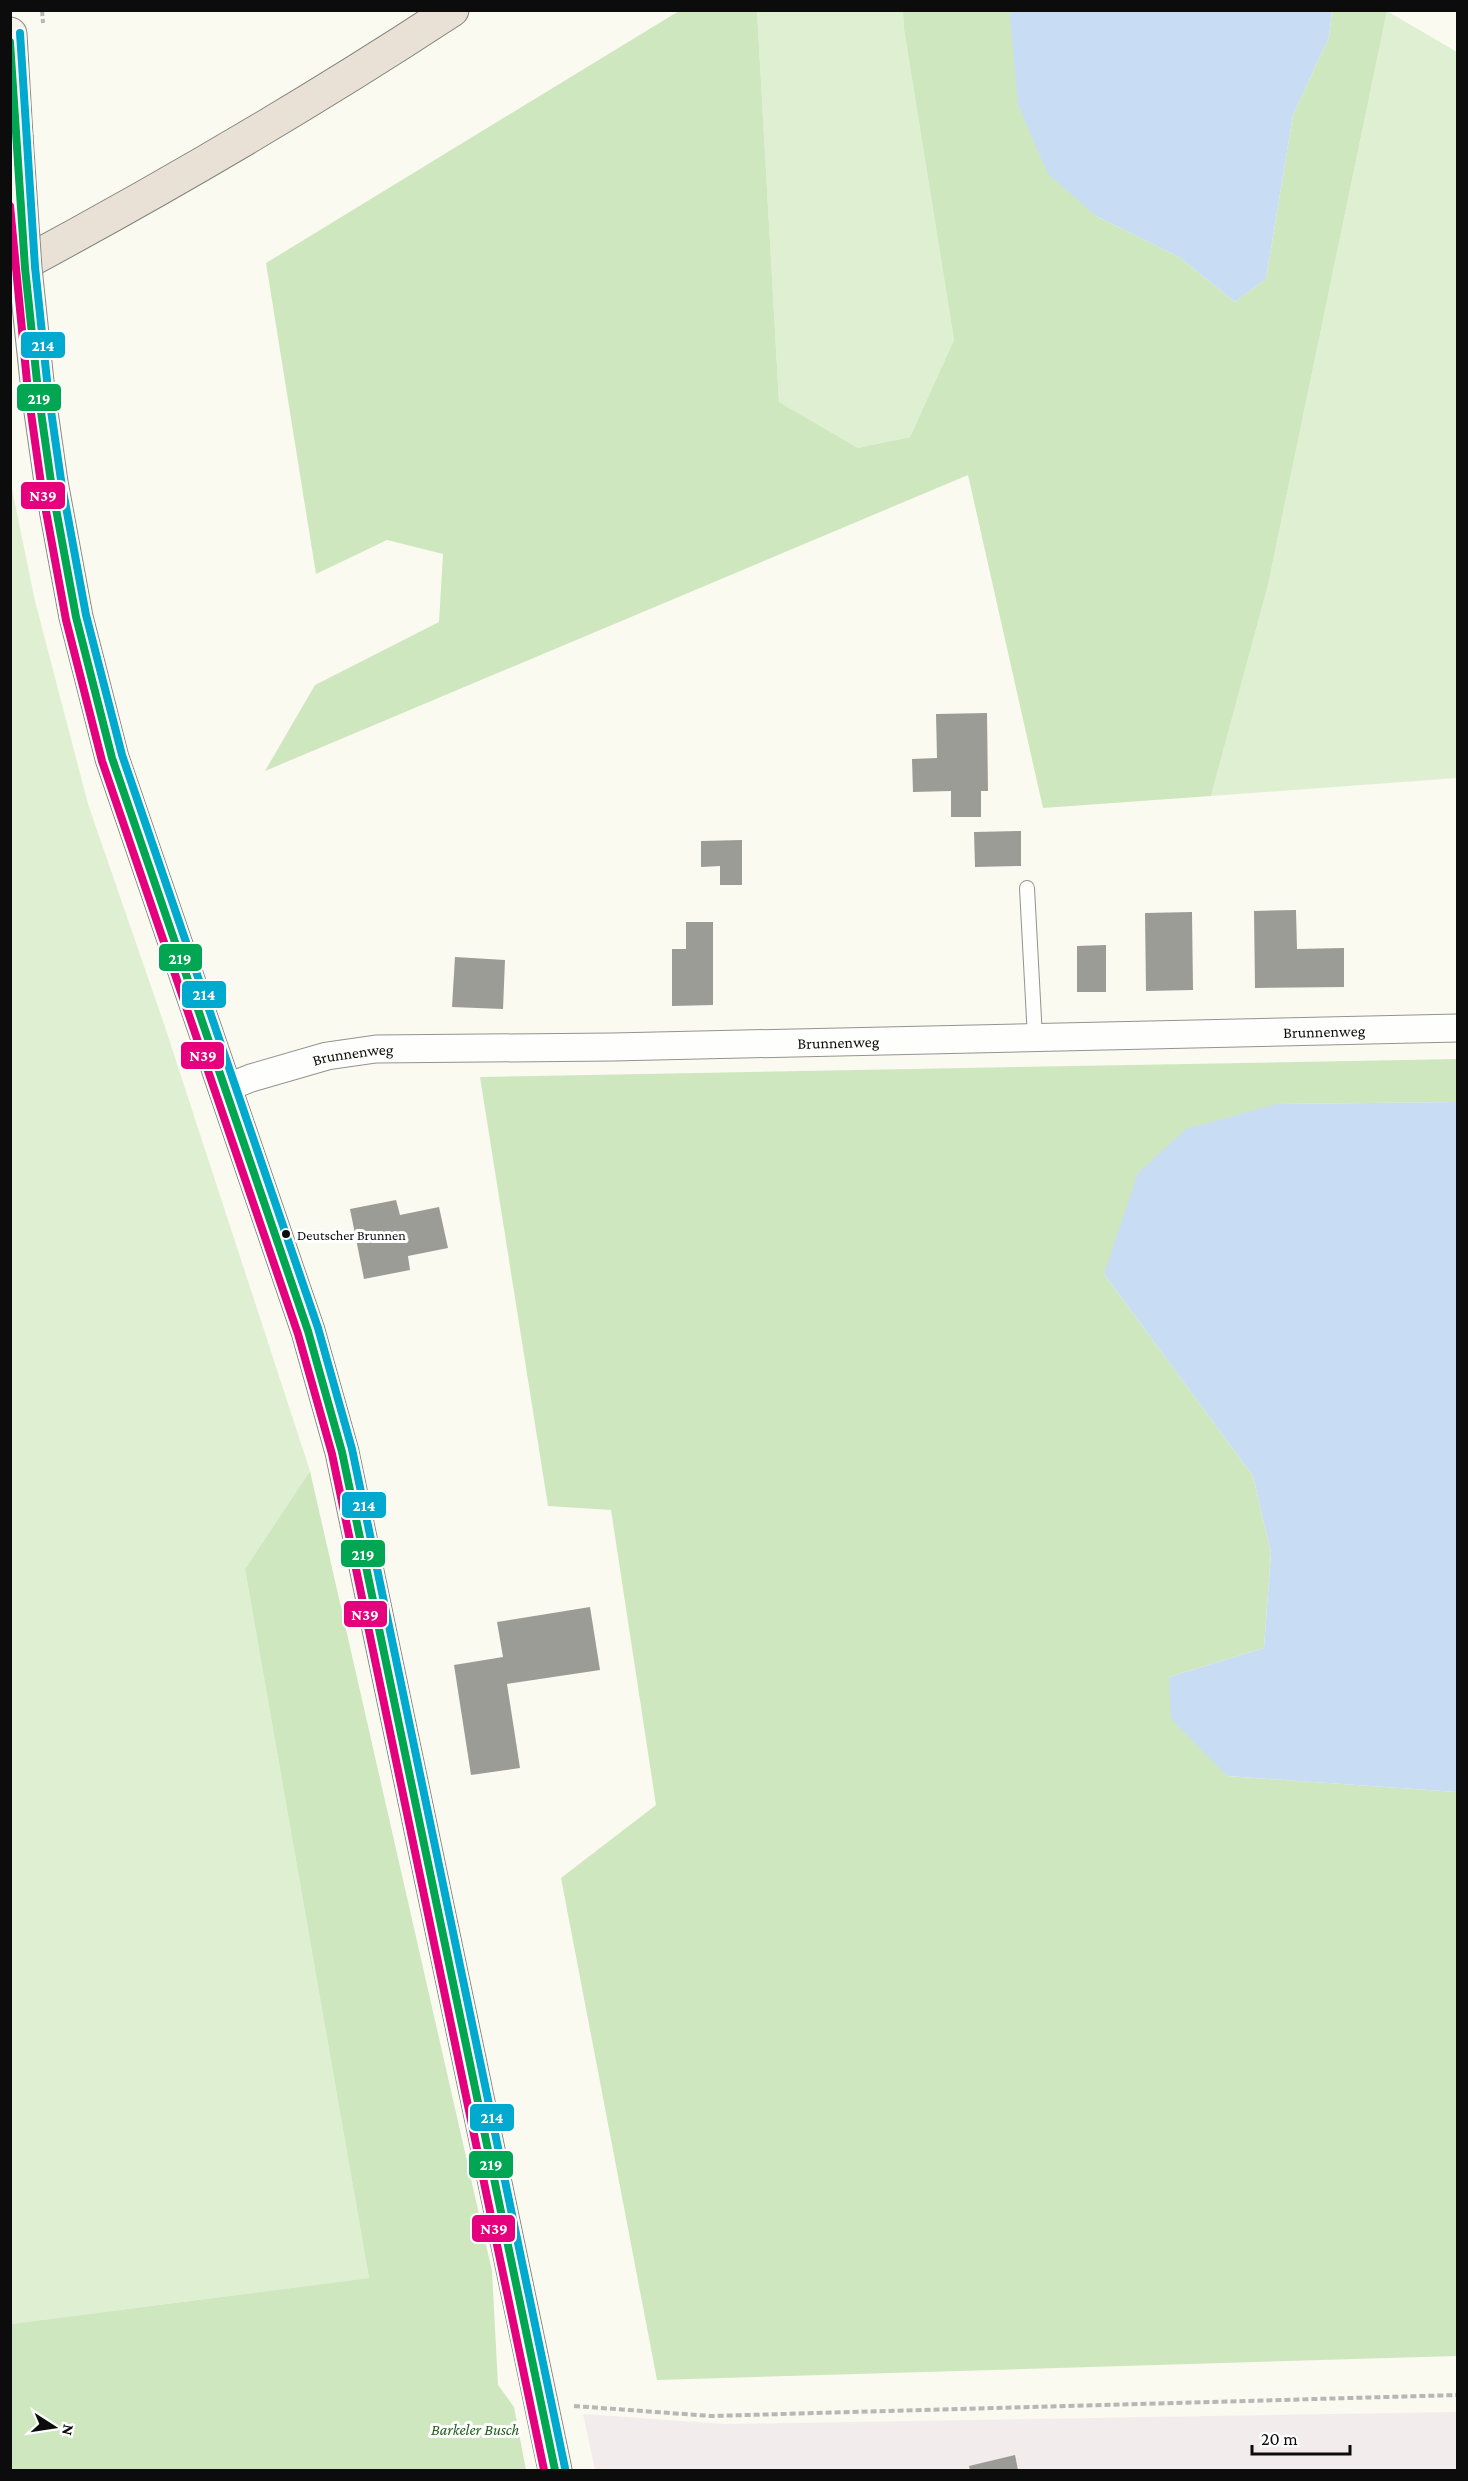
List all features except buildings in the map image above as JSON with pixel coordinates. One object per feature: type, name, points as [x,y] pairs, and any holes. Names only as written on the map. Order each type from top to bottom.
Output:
[{"type":"highway","points":[[10,271],[108,219],[268,125],[452,10]]},
{"type":"street","points":[[10,34],[25,268],[38,391],[51,482],[74,606],[112,758],[308,1331],[342,1452],[555,2470]]},
{"type":"street","name":"Brunnenweg","points":[[226,1088],[251,1078],[327,1056],[376,1049],[613,1047],[1458,1028]]},
{"type":"lane","points":[[1027,888],[1035,1038]]},
{"type":"path","points":[[542,2403],[711,2416],[1458,2395]]},
{"type":"shaded area","points":[[1457,2412],[1457,2470],[595,2470],[583,2414],[725,2424]]},
{"type":"green space","points":[[679,11],[757,11],[779,402],[858,448],[910,437],[954,340],[903,11],[1012,11],[1010,16],[1096,216],[1179,257],[1235,302],[1266,279],[1293,115],[1329,37],[1332,11],[1387,11],[1268,585],[1211,796],[1043,808],[968,475],[265,771],[315,685],[439,622],[443,554],[387,540],[316,574],[266,263]]},
{"type":"green space","points":[[757,11],[903,11],[954,340],[910,437],[858,448],[779,402]]},
{"type":"green space","points":[[1387,11],[1457,52],[1457,778],[1211,796],[1268,585]]},
{"type":"green space","points":[[10,479],[35,601],[88,804],[165,1027],[310,1471],[245,1569],[369,2278],[11,2324]]},
{"type":"green space","points":[[1457,1059],[1457,1102],[1277,1104],[1104,1274],[1253,1476],[1271,1553],[1264,1648],[1169,1677],[1227,1776],[1457,1792],[1457,2356],[657,2380],[561,1878],[656,1805],[611,1510],[548,1506],[480,1077]]},
{"type":"green space","name":"Barkeler Busch","points":[[310,1471],[492,2271],[498,2385],[514,2407],[526,2470],[11,2470],[11,2324],[369,2278],[245,1569]]},
{"type":"water","points":[[1012,10],[1332,11],[1329,37],[1293,115],[1266,279],[1235,302],[1179,257],[1096,216],[1048,174],[1018,105],[1010,16]]},
{"type":"water","points":[[1457,1102],[1457,1792],[1227,1776],[1171,1719],[1169,1677],[1264,1648],[1271,1553],[1253,1476],[1104,1274],[1138,1173],[1186,1129],[1277,1104]]},
{"type":"transit line","name":"214","points":[[20,33],[35,267],[48,390],[61,480],[86,615],[122,755],[318,1328],[352,1449],[565,2468]]},
{"type":"transit line","name":"219","points":[[10,42],[25,268],[38,391],[51,482],[76,617],[112,758],[308,1331],[342,1452],[555,2470]]},
{"type":"transit line","name":"N39","points":[[10,206],[28,392],[41,484],[66,620],[102,761],[298,1334],[332,1454],[544,2470]]},
{"type":"place","name":"Deutscher Brunnen","points":[[286,1234]]}]
